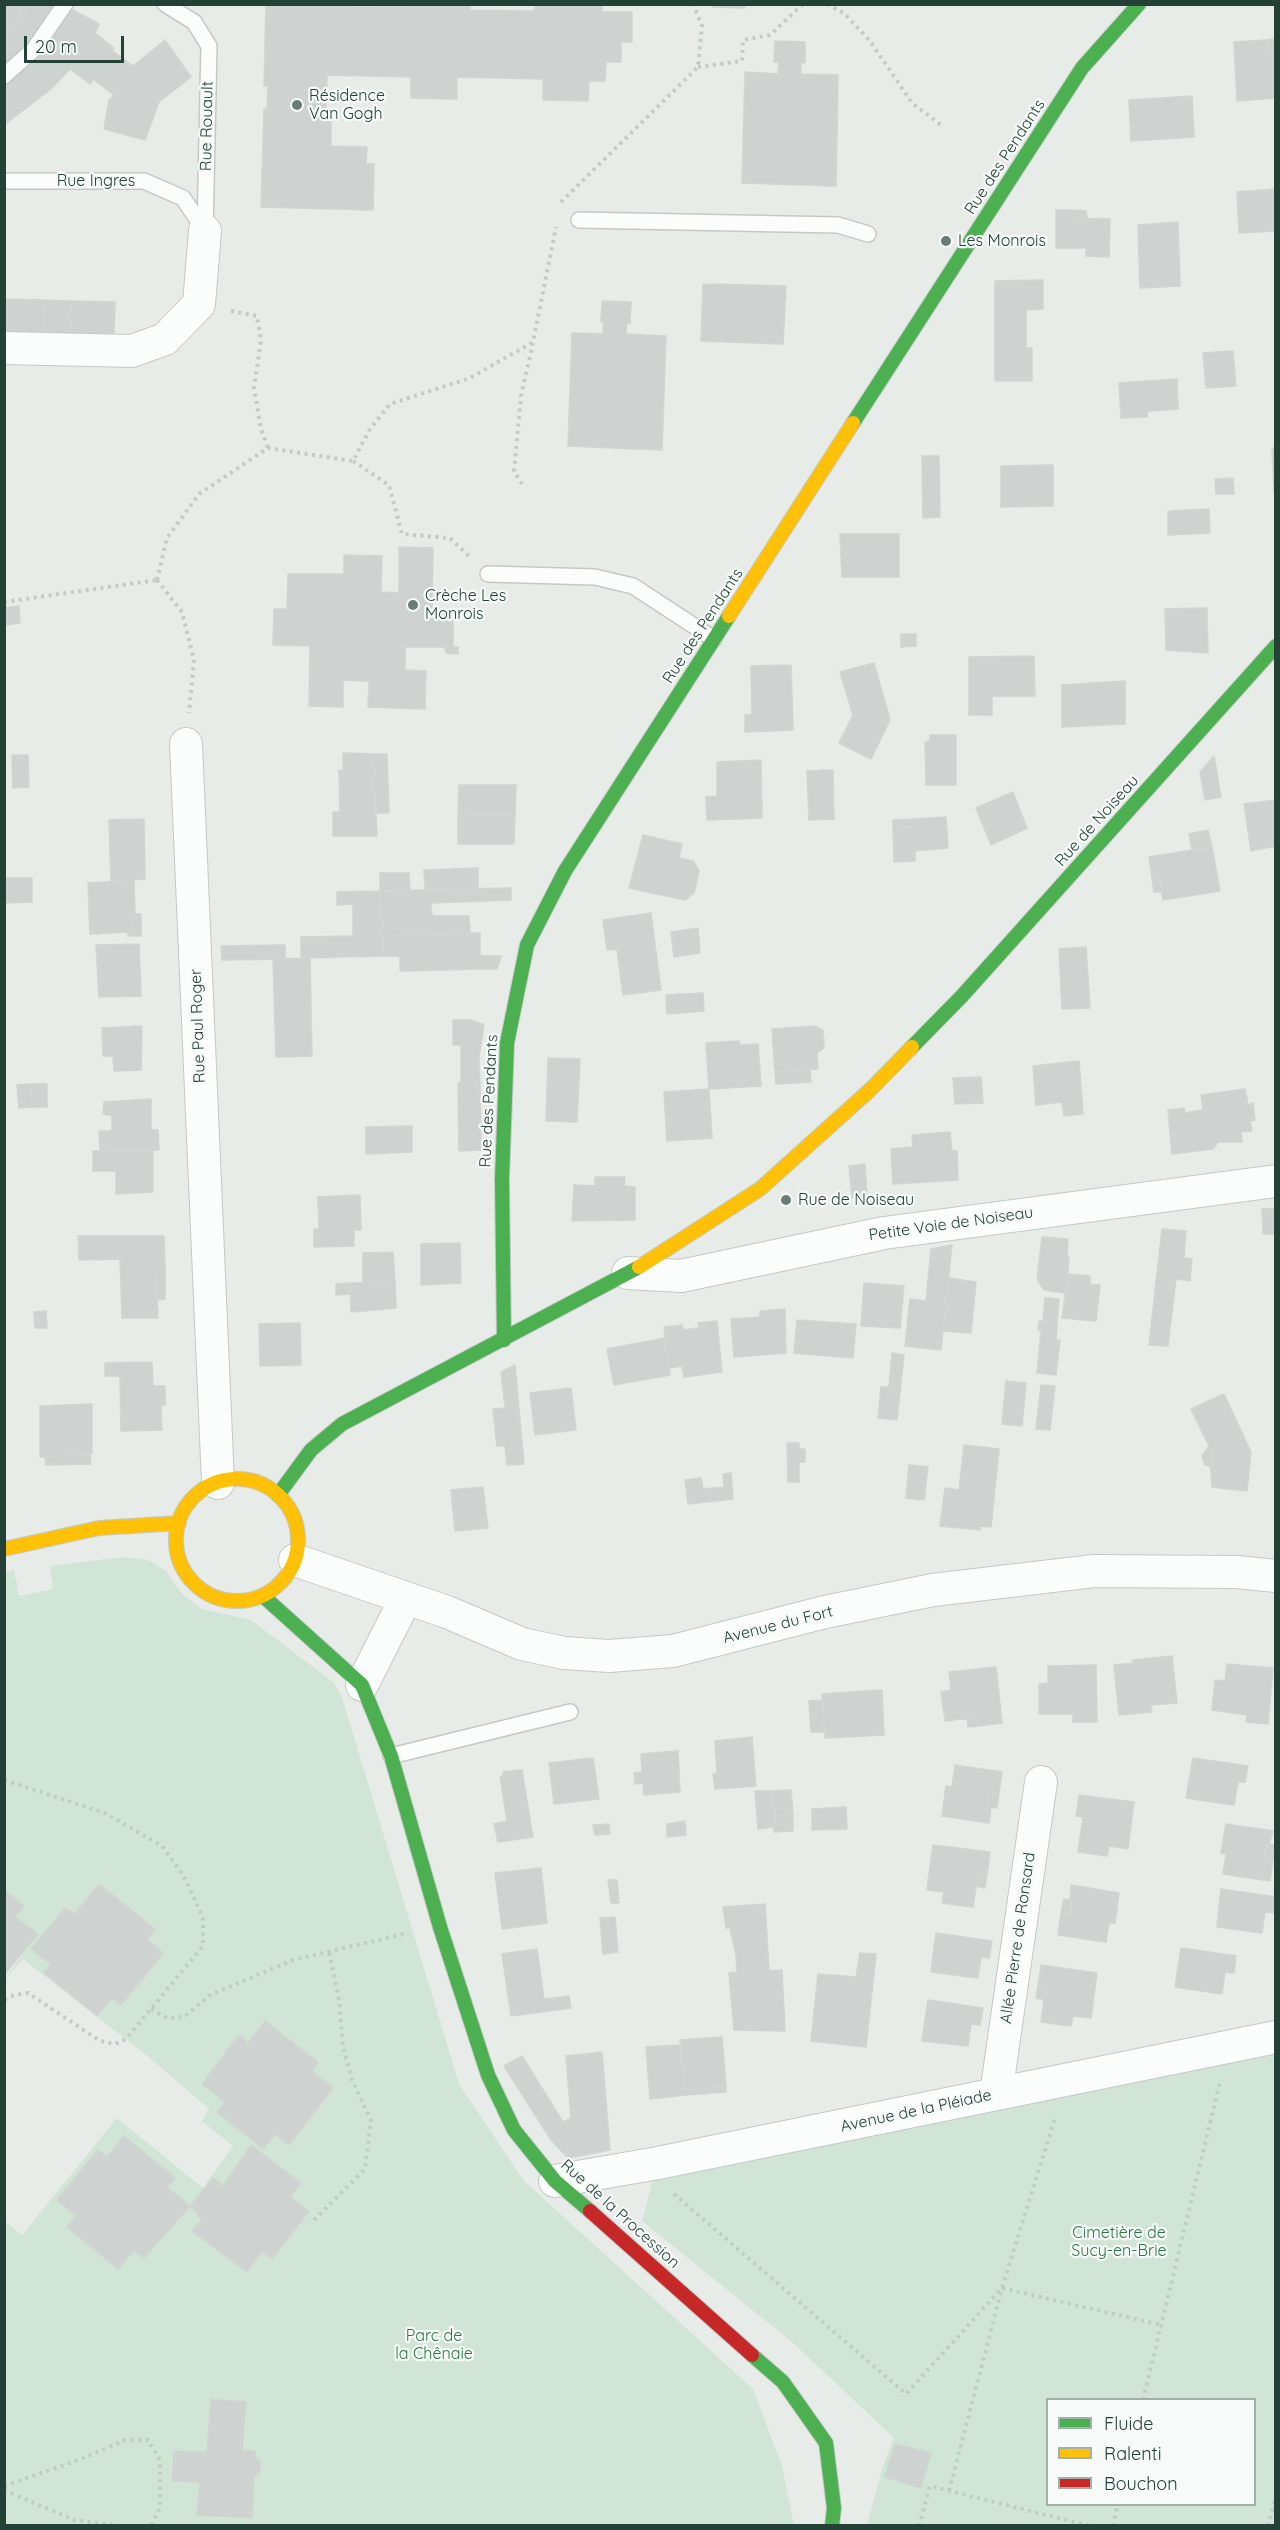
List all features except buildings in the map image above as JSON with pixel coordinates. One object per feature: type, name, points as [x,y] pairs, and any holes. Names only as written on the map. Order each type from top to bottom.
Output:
[{"type":"street","name":"Rue des Pendants","points":[[504,1340],[502,1179],[507,1043],[527,945],[565,871],[1082,68],[1139,4]]},
{"type":"street","points":[[4,348],[132,351],[165,339],[199,304],[205,231]]},
{"type":"street","name":"Rue de Noiseau","points":[[278,1495],[311,1450],[342,1424],[628,1273],[695,1233],[760,1189],[870,1090],[962,996],[1275,646]]},
{"type":"street","name":"Rue Paul Roger","points":[[186,744],[218,1483]]},
{"type":"street","name":"Petite Voie de Noiseau","points":[[628,1273],[681,1275],[884,1233],[1275,1181]]},
{"type":"street","points":[[233,1479],[249,1480],[278,1495],[289,1509],[296,1525],[298,1542],[295,1560],[288,1575],[277,1587],[263,1596],[244,1601],[224,1600],[205,1592],[190,1580],[176,1543],[178,1523],[193,1498],[218,1483],[233,1479]]},
{"type":"street","points":[[4,1549],[99,1528],[178,1523]]},
{"type":"street","name":"Avenue du Fort","points":[[295,1560],[406,1598],[522,1644],[564,1653],[641,1655],[673,1651],[825,1612],[933,1590],[1094,1571],[1237,1572],[1275,1576]]},
{"type":"street","points":[[263,1596],[362,1685],[406,1598]]},
{"type":"street","name":"Rue de la Procession","points":[[362,1685],[391,1756],[440,1927],[488,2075],[514,2130],[555,2181],[783,2382],[826,2443],[834,2508],[832,2526]]},
{"type":"street","name":"Allée Pierre de Ronsard","points":[[996,2094],[1041,1782]]},
{"type":"street","name":"Avenue de la Pléiade","points":[[555,2181],[658,2163],[1275,2037]]},
{"type":"lane","points":[[4,76],[34,48],[65,4]]},
{"type":"lane","name":"Rue Rouault","points":[[165,4],[194,22],[209,46],[205,231]]},
{"type":"lane","name":"Rue Ingres","points":[[4,181],[144,180],[183,198],[205,231]]},
{"type":"lane","points":[[579,220],[838,225],[868,234]]},
{"type":"lane","points":[[488,574],[594,576],[633,586],[714,639]]},
{"type":"lane","points":[[391,1756],[570,1712]]},
{"type":"path","points":[[693,4],[702,26],[698,68]]},
{"type":"path","points":[[559,209],[561,200],[698,68],[742,61],[742,40],[770,35],[804,4]]},
{"type":"path","points":[[827,4],[844,13],[870,41],[912,103],[941,125]]},
{"type":"path","points":[[522,484],[514,471],[521,396],[557,219]]},
{"type":"path","points":[[199,304],[256,316],[261,340],[254,388],[261,429],[268,448]]},
{"type":"path","points":[[353,461],[370,429],[390,404],[470,378],[533,342]]},
{"type":"path","points":[[157,580],[167,537],[199,494],[268,448],[353,461],[389,485],[402,534],[450,537],[488,574]]},
{"type":"path","points":[[4,602],[157,580]]},
{"type":"path","points":[[157,580],[182,612],[194,660],[186,744]]},
{"type":"path","points":[[4,1780],[105,1813],[162,1846],[183,1875],[203,1917],[203,1946],[126,2039],[115,2044],[100,2041],[28,1994],[14,1995],[4,2000]]},
{"type":"path","points":[[151,2009],[167,2018],[184,2017],[210,1995],[293,1960],[440,1927]]},
{"type":"path","points":[[314,2220],[365,2169],[371,2120],[352,2080],[344,2047],[339,2000],[329,1952]]},
{"type":"path","points":[[1143,2398],[1222,2071]]},
{"type":"path","points":[[949,2491],[1002,2288],[1057,2112]]},
{"type":"path","points":[[671,2192],[906,2394],[1002,2288]]},
{"type":"path","points":[[1002,2288],[1161,2325]]},
{"type":"path","points":[[4,2488],[125,2440],[148,2440],[160,2460],[160,2508],[151,2526]]},
{"type":"path","points":[[919,2526],[930,2486],[1090,2526]]},
{"type":"path","points":[[4,2488],[74,2520],[121,2526]]},
{"type":"path","points":[[1268,2526],[1275,2496]]},
{"type":"path","points":[[1113,2526],[1118,2506]]},
{"type":"green space","name":"Parc de la Chênaie","points":[[124,1557],[148,1560],[166,1571],[182,1594],[202,1609],[251,1620],[333,1682],[341,1694],[459,2084],[524,2181],[753,2389],[782,2466],[794,2525],[5,2525],[5,2221],[22,2235],[117,2118],[203,2188],[233,2146],[202,2121],[209,2109],[145,2054],[23,1959],[5,1979],[37,1934],[15,1917],[24,1906],[5,1890],[5,1572],[14,1570],[19,1596],[53,1589],[50,1566]],"holes":[[[99,1884],[155,1929],[147,1939],[163,1953],[122,2005],[112,1998],[97,2016],[44,1974],[51,1964],[32,1949],[65,1908],[75,1914]],[[239,2036],[248,2043],[318,2062],[312,2071],[333,2088],[289,2145],[275,2134],[263,2149],[217,2112],[225,2102],[202,2084]],[[124,2136],[175,2178],[167,2187],[190,2206],[144,2258],[134,2250],[118,2269],[68,2228],[76,2216],[57,2200],[98,2150],[107,2157]],[[251,2146],[300,2183],[290,2197],[309,2211],[273,2258],[262,2251],[247,2272],[193,2231],[202,2219],[191,2206],[213,2178],[223,2186]]]},
{"type":"green space","name":"Cimetière de Sucy-en-Brie","points":[[1275,2050],[1275,2525],[867,2525],[882,2469],[894,2438],[792,2342],[642,2221],[653,2180]]},
{"type":"traffic: fast","points":[[853,423],[1082,68],[1139,4]]},
{"type":"traffic: fast","points":[[504,1340],[502,1179],[507,1043],[527,945],[565,871],[729,616]]},
{"type":"traffic: fast","points":[[912,1047],[962,996],[1276,646]]},
{"type":"traffic: fast","points":[[278,1495],[311,1450],[342,1424],[639,1267]]},
{"type":"traffic: fast","points":[[263,1596],[362,1685],[391,1756],[440,1927],[488,2075],[514,2130],[555,2181],[590,2211]]},
{"type":"traffic: fast","points":[[752,2355],[783,2382],[826,2443],[834,2508],[832,2526]]},
{"type":"traffic: slow","points":[[729,616],[853,423]]},
{"type":"traffic: slow","points":[[639,1267],[760,1189],[870,1090],[912,1047]]},
{"type":"traffic: slow","points":[[237,1479],[260,1484],[280,1497],[293,1517],[298,1540],[293,1563],[280,1583],[260,1596],[237,1601],[214,1596],[194,1583],[181,1563],[176,1540],[181,1517],[194,1497],[214,1484],[237,1479]]},
{"type":"traffic: slow","points":[[4,1549],[99,1528],[179,1523]]},
{"type":"traffic: jam","points":[[590,2211],[752,2355]]},
{"type":"place","name":"Résidence Van Gogh","points":[[297,105]]},
{"type":"place","name":"Les Monrois","points":[[946,241]]},
{"type":"place","name":"Crèche Les Monrois","points":[[413,605]]},
{"type":"place","name":"Rue de Noiseau","points":[[786,1200]]}]
